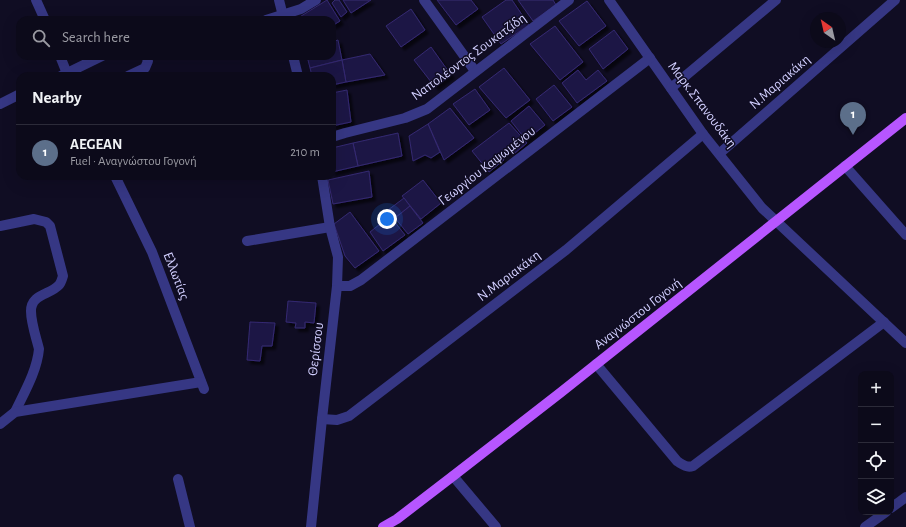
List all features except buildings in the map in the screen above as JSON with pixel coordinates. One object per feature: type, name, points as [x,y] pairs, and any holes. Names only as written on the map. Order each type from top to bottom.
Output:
[{"type":"main road","name":"Αναγνώστου Γογονή","points":[[383,527],[397,519],[453,476],[906,118]]},
{"type":"street","points":[[36,0],[42,16]]},
{"type":"street","points":[[279,0],[283,16]]},
{"type":"street","points":[[287,16],[316,0]]},
{"type":"street","points":[[424,0],[475,71]]},
{"type":"street","name":"Ναπολέοντος Σουκατζίδη","points":[[336,135],[405,118],[426,109],[569,0]]},
{"type":"street","name":"Μαρκ.Σπανουδάκη","points":[[609,0],[703,134],[720,153],[762,208],[906,343]]},
{"type":"street","points":[[671,88],[776,0]]},
{"type":"street","name":"Ν.Μαριακάκη","points":[[720,153],[895,0]]},
{"type":"street","name":"Γεωργίου Καψωμένου","points":[[337,286],[350,286],[362,280],[650,58]]},
{"type":"street","points":[[61,60],[64,72]]},
{"type":"street","points":[[71,72],[94,60]]},
{"type":"street","points":[[136,72],[145,68],[147,60]]},
{"type":"street","points":[[294,60],[297,72]]},
{"type":"street","points":[[0,104],[16,96]]},
{"type":"street","name":"Ν.Μαριακάκη","points":[[322,419],[336,420],[349,416],[566,250],[703,134]]},
{"type":"street","points":[[845,166],[906,235]]},
{"type":"street","name":"Ελλωτίας","points":[[15,412],[202,385],[152,252],[117,180]]},
{"type":"street","name":"Θερίσσου","points":[[311,527],[337,286],[338,257],[330,227],[323,180]]},
{"type":"street","points":[[0,226],[34,219],[46,222],[50,226],[63,276],[60,284],[34,300],[31,306],[30,312],[39,349],[38,354],[34,368],[15,412],[0,424]]},
{"type":"street","points":[[247,241],[330,227]]},
{"type":"street","points":[[596,364],[677,461],[684,466],[690,467],[884,322]]},
{"type":"street","points":[[453,476],[496,527]]},
{"type":"street","points":[[178,479],[190,527]]},
{"type":"street","points":[[894,506],[906,497]]},
{"type":"street","points":[[865,527],[882,515]]},
{"type":"place","name":"AEGEAN","points":[[853,135]]}]
